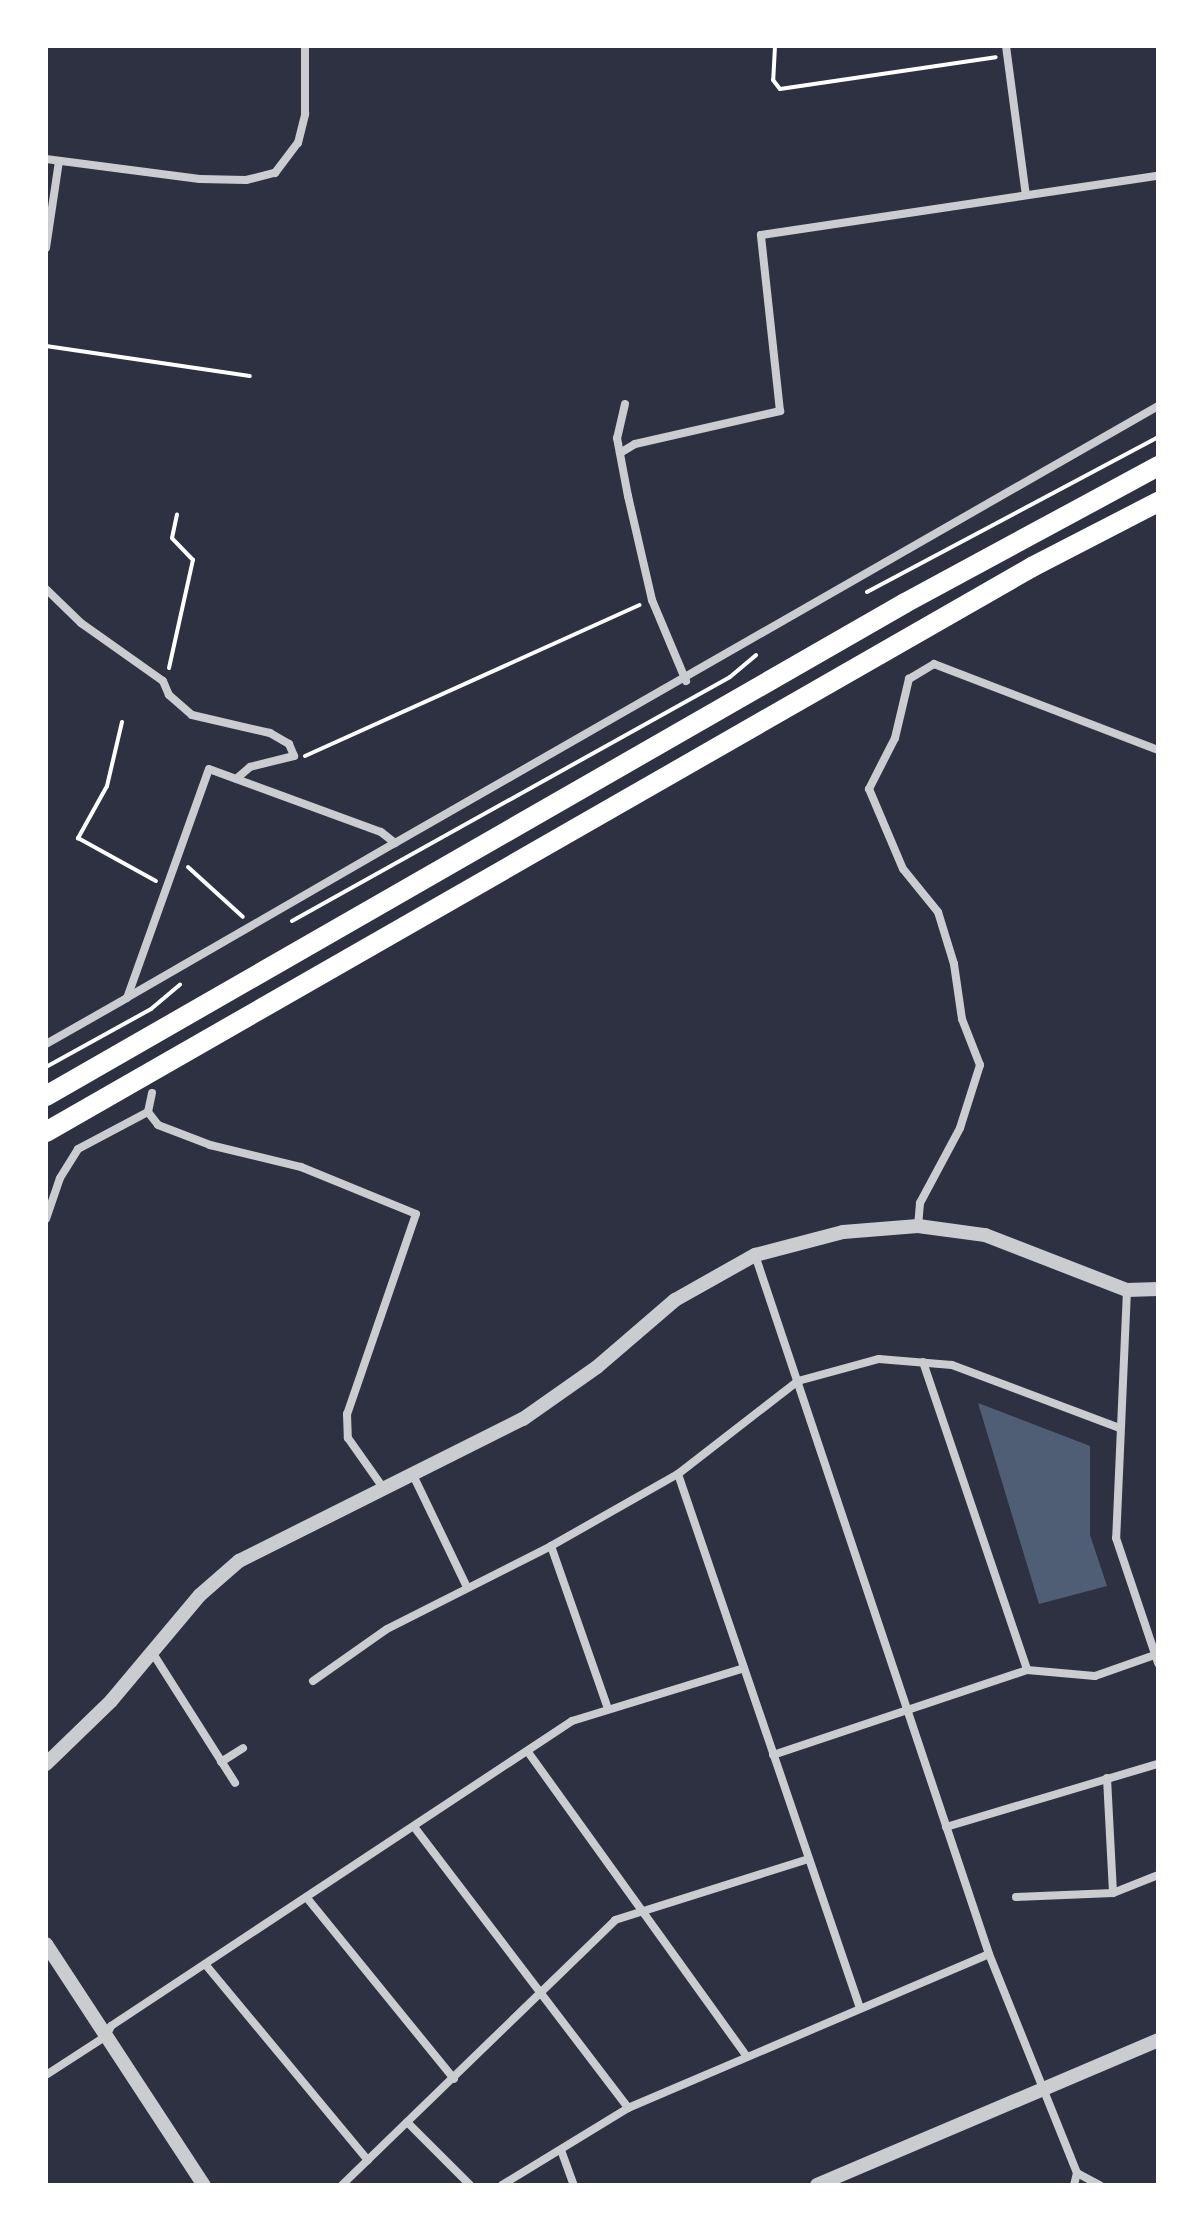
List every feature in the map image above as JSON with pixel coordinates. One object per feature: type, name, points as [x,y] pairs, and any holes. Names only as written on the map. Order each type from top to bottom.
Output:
[{"type":"highway","points":[[46,1096],[891,611],[1158,466]]},
{"type":"highway","points":[[46,1132],[1018,575],[1158,502]]},
{"type":"street","points":[[46,159],[200,179],[246,180],[275,173],[298,143],[306,95],[305,46]]},
{"type":"street","points":[[1007,50],[1026,195]]},
{"type":"street","points":[[46,248],[59,161]]},
{"type":"street","points":[[620,453],[635,444],[780,411],[761,235],[1158,176]]},
{"type":"street","points":[[625,404],[617,438],[652,600],[686,681]]},
{"type":"street","points":[[46,1044],[395,843],[686,681],[1158,406]]},
{"type":"street","points":[[46,589],[81,623],[163,681],[169,695],[192,715],[270,733],[289,744],[294,756],[250,767],[236,779]]},
{"type":"street","points":[[918,1226],[920,1203],[960,1128],[980,1065],[962,1019],[954,964],[938,912],[903,869],[869,789],[895,738],[909,679],[934,664],[1158,750]]},
{"type":"street","points":[[127,998],[209,769],[381,832],[395,843]]},
{"type":"street","points":[[152,1093],[148,1112],[158,1125],[210,1145],[301,1167],[416,1214],[347,1414],[348,1438],[384,1489]]},
{"type":"street","points":[[46,1219],[60,1178],[78,1149],[148,1112]]},
{"type":"street","points":[[46,1764],[87,1727],[200,1595],[239,1561],[523,1419],[597,1367],[675,1300],[755,1255],[843,1232],[918,1226],[1017,1244],[1127,1290],[1158,1289]]},
{"type":"street","points":[[755,1255],[910,1710],[989,1954],[1077,2173],[1074,2185]]},
{"type":"street","points":[[773,1755],[1027,1670],[1095,1676],[1157,1659],[1116,1538],[1127,1290]]},
{"type":"street","points":[[313,1681],[387,1629],[551,1546],[678,1474],[798,1381],[879,1359],[952,1365],[1120,1428]]},
{"type":"street","points":[[923,1362],[1027,1670]]},
{"type":"street","points":[[678,1474],[860,2008]]},
{"type":"street","points":[[413,1475],[467,1587]]},
{"type":"street","points":[[551,1546],[608,1709]]},
{"type":"street","points":[[152,1652],[235,1783]]},
{"type":"street","points":[[46,2075],[106,2036],[111,2026],[475,1789],[480,1778],[528,1752],[572,1721],[744,1668]]},
{"type":"street","points":[[221,1762],[243,1748]]},
{"type":"street","points":[[528,1752],[747,2057]]},
{"type":"street","points":[[946,1827],[1158,1764]]},
{"type":"street","points":[[1107,1778],[1113,1893]]},
{"type":"street","points":[[415,1828],[628,2108]]},
{"type":"street","points":[[342,2185],[454,2079],[593,1938],[615,1920],[808,1859]]},
{"type":"street","points":[[1016,1897],[1113,1893],[1158,1875]]},
{"type":"street","points":[[307,1898],[454,2079]]},
{"type":"street","points":[[46,1944],[204,2185]]},
{"type":"street","points":[[502,2185],[628,2108],[989,1954]]},
{"type":"street","points":[[205,1964],[368,2160]]},
{"type":"street","points":[[817,2185],[1158,2040]]},
{"type":"street","points":[[407,2122],[470,2185]]},
{"type":"street","points":[[561,2150],[574,2185]]},
{"type":"street","points":[[1077,2173],[1100,2185]]},
{"type":"path","points":[[775,46],[775,85],[789,90],[1007,50]]},
{"type":"path","points":[[46,346],[250,376]]},
{"type":"path","points":[[857,595],[1158,437]]},
{"type":"path","points":[[163,681],[193,560],[172,538],[177,515]]},
{"type":"path","points":[[294,756],[337,745],[652,600]]},
{"type":"path","points":[[280,928],[730,677],[764,648]]},
{"type":"path","points":[[122,722],[107,786],[78,838],[166,886]]},
{"type":"path","points":[[175,861],[205,879],[250,927]]},
{"type":"path","points":[[46,1067],[151,1009],[185,981]]},
{"type":"water","points":[[978,1403],[1090,1446],[1090,1535],[1107,1586],[1039,1604]]}]
